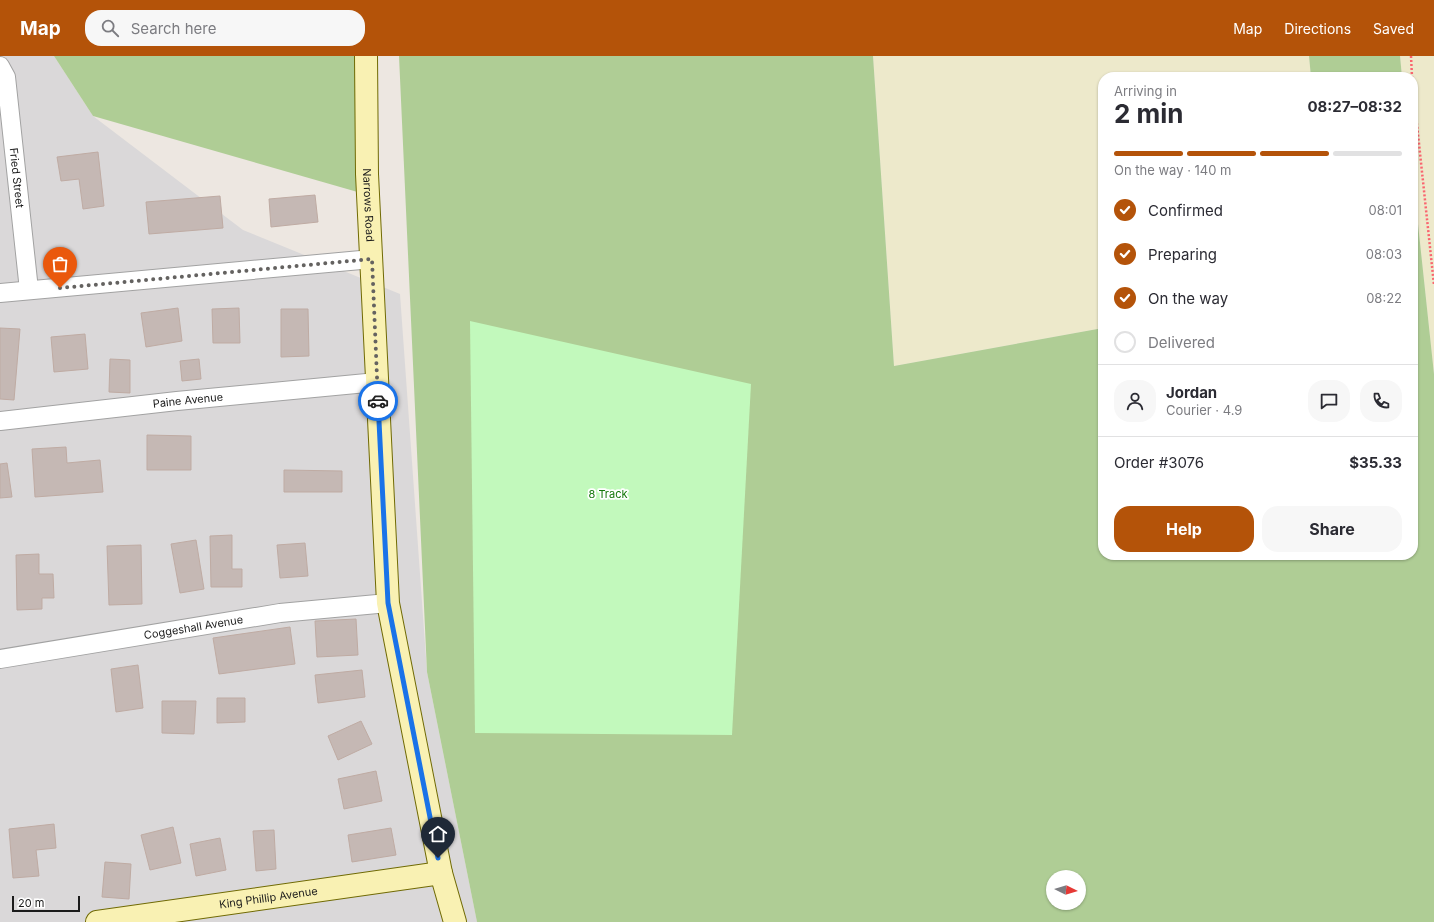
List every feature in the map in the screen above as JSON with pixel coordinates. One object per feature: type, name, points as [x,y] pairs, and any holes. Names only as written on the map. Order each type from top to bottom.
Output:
[{"type":"street","name":"Narrows Road","points":[[366,56],[367,174],[388,603],[441,873],[455,922]]},
{"type":"street","name":"Fried Street","points":[[0,66],[6,77],[29,290]]},
{"type":"street","points":[[0,293],[372,259]]},
{"type":"street","name":"Paine Avenue","points":[[0,421],[169,402],[376,382]]},
{"type":"street","name":"Coggeshall Avenue","points":[[0,659],[280,613],[388,603]]},
{"type":"street","name":"King Phillip Avenue","points":[[97,922],[441,873]]},
{"type":"path","points":[[1411,56],[1412,72]]},
{"type":"path","points":[[1418,135],[1434,285]]},
{"type":"shaded area","points":[[0,56],[54,56],[93,116],[243,230],[400,294],[427,672],[477,922],[0,922]]},
{"type":"shaded area","points":[[873,56],[1309,56],[1311,72],[1098,72],[1098,329],[894,366]]},
{"type":"shaded area","points":[[1400,56],[1434,56],[1434,374],[1418,224],[1418,72],[1402,72]]},
{"type":"green space","points":[[54,56],[359,56],[368,195],[93,116]]},
{"type":"green space","points":[[399,56],[873,56],[894,366],[1098,329],[1098,560],[1418,560],[1418,224],[1434,374],[1434,922],[477,922],[427,672]]},
{"type":"green space","points":[[1309,56],[1400,56],[1402,72],[1311,72]]},
{"type":"green space","name":"8 Track","points":[[470,321],[751,384],[732,735],[475,733]]},
{"type":"building","points":[[98,152],[104,206],[83,209],[79,179],[61,181],[57,157]]},
{"type":"building","points":[[315,195],[318,222],[271,227],[269,199]]},
{"type":"building","points":[[220,196],[223,228],[149,234],[146,202]]},
{"type":"building","points":[[178,308],[182,341],[146,347],[141,313]]},
{"type":"building","points":[[239,308],[240,343],[213,343],[212,309]]},
{"type":"building","points":[[281,309],[308,309],[309,356],[281,357]]},
{"type":"building","points":[[0,328],[20,329],[14,400],[0,399]]},
{"type":"building","points":[[85,334],[88,369],[54,372],[51,337]]},
{"type":"building","points":[[110,359],[130,360],[130,393],[109,392]]},
{"type":"building","points":[[199,359],[201,379],[182,381],[180,361]]},
{"type":"building","points":[[147,435],[191,436],[191,470],[147,470]]},
{"type":"building","points":[[66,447],[67,463],[100,460],[103,492],[35,497],[32,449]]},
{"type":"building","points":[[7,463],[12,497],[0,498],[0,464]]},
{"type":"building","points":[[284,470],[342,471],[342,492],[284,492]]},
{"type":"building","points":[[232,535],[232,569],[242,569],[242,587],[211,587],[210,536]]},
{"type":"building","points":[[196,540],[204,589],[180,593],[171,544]]},
{"type":"building","points":[[305,543],[308,576],[280,578],[277,545]]},
{"type":"building","points":[[141,545],[142,604],[109,605],[107,546]]},
{"type":"building","points":[[39,554],[39,574],[53,574],[54,598],[42,598],[42,609],[17,610],[16,555]]},
{"type":"building","points":[[356,619],[358,655],[317,657],[315,621]]},
{"type":"building","points":[[290,627],[295,664],[219,674],[213,638]]},
{"type":"building","points":[[138,665],[143,708],[116,712],[111,669]]},
{"type":"building","points":[[362,670],[365,697],[318,703],[315,675]]},
{"type":"building","points":[[217,698],[245,698],[245,722],[217,723]]},
{"type":"building","points":[[162,701],[196,701],[194,734],[162,733]]},
{"type":"building","points":[[361,721],[372,744],[338,760],[328,736]]},
{"type":"building","points":[[376,771],[382,801],[344,809],[338,779]]},
{"type":"building","points":[[54,824],[56,848],[36,850],[39,876],[13,878],[9,829]]},
{"type":"building","points":[[173,827],[181,863],[150,870],[141,835]]},
{"type":"building","points":[[391,828],[396,855],[352,862],[348,835]]},
{"type":"building","points":[[274,830],[276,869],[256,871],[253,831]]},
{"type":"building","points":[[220,838],[226,870],[196,876],[190,844]]},
{"type":"building","points":[[105,862],[131,864],[129,899],[102,897]]},
{"type":"way so far","points":[[60,288],[372,259],[378,401]]},
{"type":"route","points":[[378,401],[388,603],[438,858]]}]
